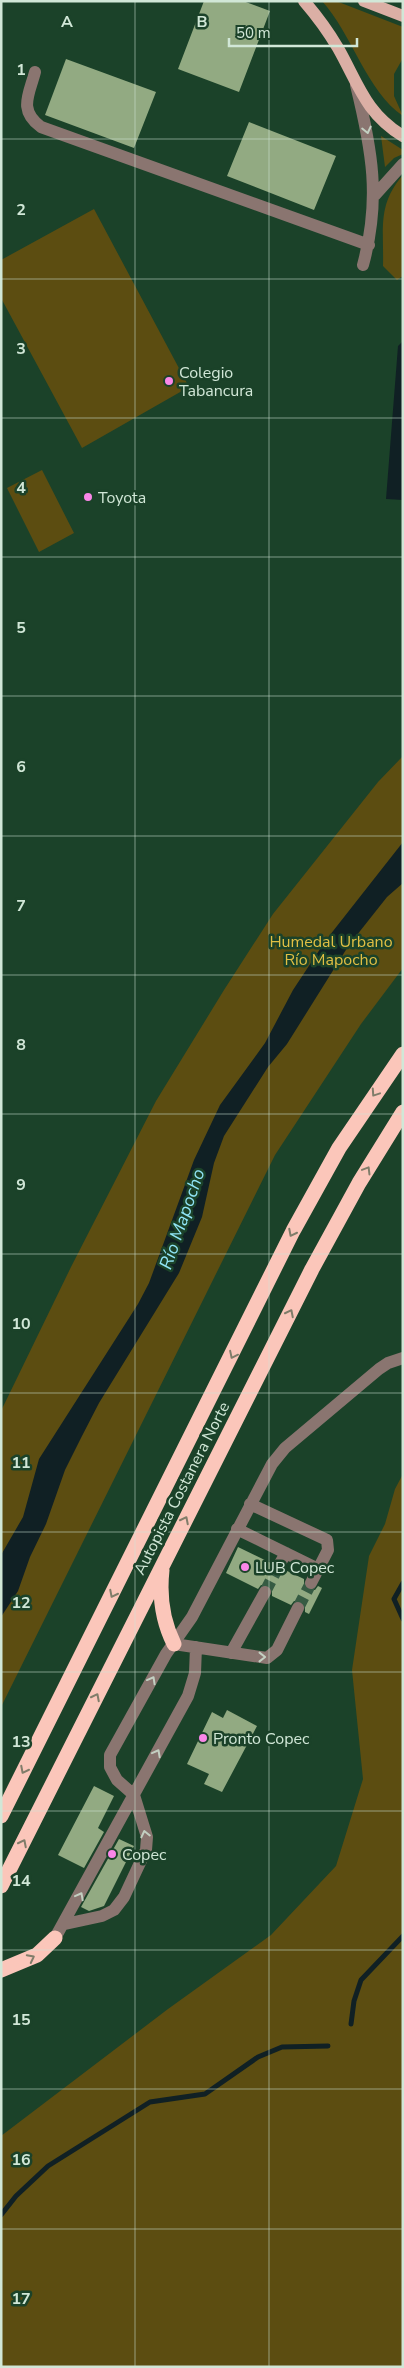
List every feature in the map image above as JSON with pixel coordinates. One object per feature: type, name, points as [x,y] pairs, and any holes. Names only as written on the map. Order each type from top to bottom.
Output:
[{"type":"highway","name":"Autopista Costanera Norte","points":[[1,1816],[293,1231],[339,1148],[403,1054]]},
{"type":"highway","name":"Autopista Costanera Norte","points":[[1,1886],[336,1225],[403,1112]]},
{"type":"highway","points":[[163,1564],[161,1602],[164,1618],[174,1644]]},
{"type":"highway","points":[[1,1970],[37,1955],[55,1938]]},
{"type":"main road","points":[[304,1],[328,31],[355,83],[373,111],[403,136]]},
{"type":"main road","points":[[364,1],[403,16]]},
{"type":"street","points":[[35,72],[26,105],[27,114],[41,127],[369,245]]},
{"type":"street","points":[[355,83],[371,147],[375,194],[369,245],[363,265]]},
{"type":"street","points":[[375,194],[403,164]]},
{"type":"street","points":[[65,1924],[108,1913],[124,1897],[145,1856],[147,1845],[134,1795],[117,1780],[110,1767],[110,1755],[166,1654],[192,1617],[272,1464],[285,1448],[379,1369],[388,1363],[403,1358]]},
{"type":"street","points":[[250,1504],[327,1540],[328,1550],[311,1583]]},
{"type":"street","points":[[237,1529],[318,1569]]},
{"type":"street","points":[[278,1567],[286,1553]]},
{"type":"street","points":[[231,1653],[264,1592]]},
{"type":"street","points":[[174,1644],[263,1658],[270,1657],[277,1650],[298,1608]]},
{"type":"street","points":[[55,1938],[65,1924],[188,1696],[195,1673],[196,1647]]},
{"type":"green space","points":[[322,1],[336,1],[403,27],[403,58],[394,74],[394,96],[403,116],[390,106],[379,93],[333,14]]},
{"type":"green space","points":[[381,136],[403,150],[403,154],[394,158],[385,167]]},
{"type":"green space","points":[[403,175],[403,276],[397,280],[383,266],[383,228],[389,197]]},
{"type":"green space","points":[[94,209],[189,387],[82,448],[1,298],[1,260]]},
{"type":"green space","points":[[42,470],[74,533],[39,552],[7,488]]},
{"type":"green space","name":"Humedal Urbano Río Mapocho","points":[[403,756],[403,968],[361,1024],[275,1155],[1,1707],[1,1411],[71,1267],[156,1101],[224,990],[273,914],[378,782]]},
{"type":"green space","points":[[403,1474],[403,2367],[1,2367],[1,2136],[168,2009],[271,1935],[336,1866],[363,1779],[352,1670],[369,1556],[385,1524],[395,1489]]},
{"type":"water","points":[[403,341],[403,500],[386,499],[398,346]]},
{"type":"water","name":"Río Mapocho","points":[[403,842],[403,883],[387,897],[349,945],[287,1044],[268,1067],[224,1136],[214,1163],[202,1217],[179,1273],[99,1403],[65,1470],[46,1524],[30,1557],[18,1591],[1,1617],[1,1555],[23,1517],[39,1459],[138,1304],[149,1283],[194,1160],[220,1105],[265,1043],[293,990],[326,940]]},
{"type":"building","points":[[204,1],[243,1],[270,11],[239,92],[178,69]]},
{"type":"building","points":[[66,59],[156,92],[134,148],[45,115]]},
{"type":"building","points":[[249,122],[336,156],[314,210],[227,176]]},
{"type":"building","points":[[238,1547],[271,1563],[271,1571],[274,1574],[282,1574],[285,1570],[304,1579],[304,1587],[308,1590],[315,1590],[318,1586],[322,1588],[309,1614],[305,1612],[305,1604],[301,1601],[294,1601],[291,1605],[272,1596],[272,1588],[268,1585],[261,1585],[258,1589],[226,1573]]},
{"type":"building","points":[[227,1710],[257,1726],[222,1792],[204,1784],[209,1774],[187,1764],[212,1712],[223,1718]]},
{"type":"building","points":[[94,1786],[114,1796],[98,1828],[104,1832],[84,1868],[58,1855]]},
{"type":"building","points":[[119,1839],[134,1846],[104,1906],[89,1911],[81,1907]]},
{"type":"waterway","points":[[403,1583],[394,1599],[403,1619]]},
{"type":"waterway","points":[[351,2024],[354,2001],[361,1980],[403,1936]]},
{"type":"waterway","points":[[1,2215],[16,2196],[48,2166],[150,2102],[205,2094],[258,2057],[282,2047],[328,2046]]},
{"type":"tunnel","points":[[265,1592],[278,1567]]},
{"type":"tunnel","points":[[298,1608],[311,1583]]},
{"type":"place","name":"Colegio Tabancura","points":[[169,381]]},
{"type":"place","name":"Toyota","points":[[88,497]]},
{"type":"place","name":"LUB Copec","points":[[245,1567]]},
{"type":"place","name":"Pronto Copec","points":[[203,1738]]},
{"type":"place","name":"Copec","points":[[112,1854]]}]
